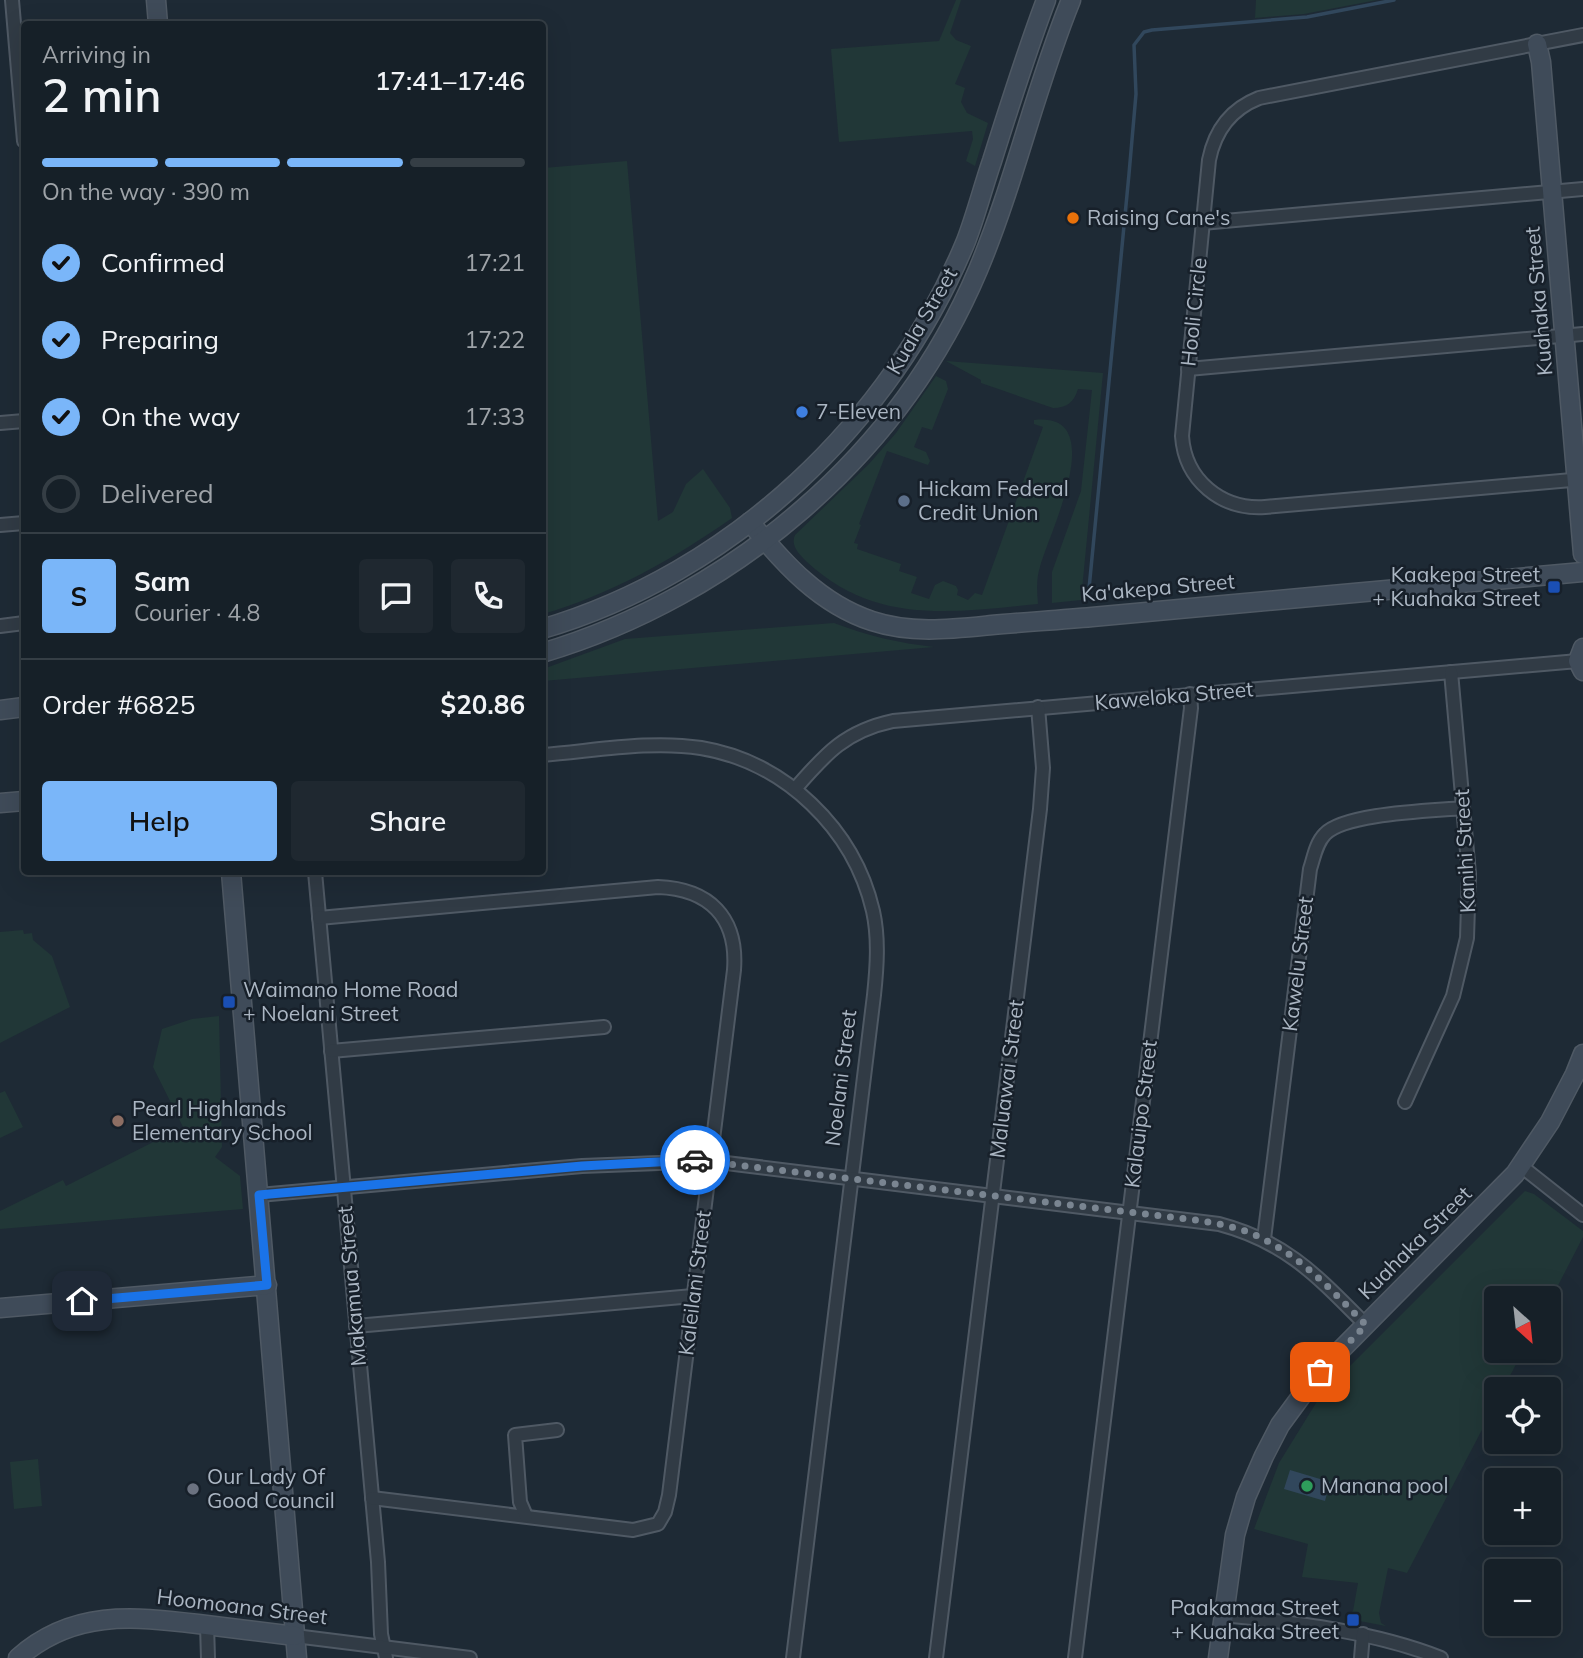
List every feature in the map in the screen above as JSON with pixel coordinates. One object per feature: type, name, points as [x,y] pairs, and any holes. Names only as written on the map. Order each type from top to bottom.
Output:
[{"type":"street","points":[[12,0],[21,105]]},
{"type":"street","points":[[156,0],[158,21]]},
{"type":"street","points":[[546,628],[585,615],[655,583],[706,553],[790,490],[856,421],[909,349],[942,294],[967,239],[1046,0]]},
{"type":"street","name":"Kuala Street","points":[[546,652],[594,636],[667,603],[719,573],[803,509],[855,458],[894,411],[955,317],[977,271],[1072,0]]},
{"type":"street","points":[[0,23],[14,22]]},
{"type":"street","name":"Hooli Circle","points":[[1580,479],[1257,507],[1231,503],[1204,487],[1186,459],[1182,436],[1212,145],[1231,114],[1259,98],[1583,35]]},
{"type":"street","name":"Kuahaka Street","points":[[1537,44],[1541,62],[1552,192],[1574,335],[1583,554]]},
{"type":"street","points":[[1202,223],[1583,189]]},
{"type":"street","points":[[1188,369],[1574,335]]},
{"type":"street","points":[[909,349],[928,362]]},
{"type":"street","points":[[0,423],[21,420]]},
{"type":"street","name":"Ka'akepa Street","points":[[750,522],[798,577],[845,609],[869,621],[920,630],[1583,572]]},
{"type":"street","points":[[0,526],[21,523]]},
{"type":"street","points":[[0,626],[21,624]]},
{"type":"street","name":"Kaweloka Street","points":[[796,789],[833,747],[859,730],[876,724],[915,718],[1581,660]]},
{"type":"street","name":"Kanihi Street","points":[[1405,1102],[1442,1024],[1463,962],[1467,938],[1469,893],[1451,672]]},
{"type":"street","name":"Kalauipo Street","points":[[1074,1658],[1191,708],[1190,694]]},
{"type":"street","points":[[0,710],[21,707]]},
{"type":"street","name":"Maluawai Street","points":[[936,1658],[1040,809],[1043,768],[1038,707]]},
{"type":"street","name":"Noelani Street","points":[[546,755],[649,746],[701,748],[744,760],[796,789],[833,827],[855,860],[874,920],[877,970],[793,1658]]},
{"type":"street","points":[[0,803],[21,801]]},
{"type":"street","name":"Kawelu Street","points":[[1265,1239],[1310,869],[1317,846],[1325,833],[1345,823],[1367,818],[1463,808]]},
{"type":"street","points":[[231,875],[297,1658]]},
{"type":"street","name":"Makamua Street","points":[[315,875],[385,1653]]},
{"type":"street","name":"Kaleilani Street","points":[[319,918],[658,887],[688,891],[712,905],[729,927],[735,957],[669,1495],[658,1524],[633,1530],[372,1498]]},
{"type":"street","points":[[331,1051],[604,1027]]},
{"type":"street","name":"Kuahaka Street","points":[[1218,1658],[1235,1535],[1246,1497],[1280,1425],[1320,1372],[1521,1167],[1550,1122],[1583,1054]]},
{"type":"street","points":[[259,1195],[582,1166],[710,1161],[1129,1211],[1208,1222],[1244,1231],[1265,1239],[1304,1265],[1366,1325]]},
{"type":"street","points":[[1521,1167],[1583,1215]]},
{"type":"street","points":[[0,1308],[267,1285]]},
{"type":"street","points":[[356,1326],[693,1296]]},
{"type":"street","points":[[526,1516],[520,1502],[515,1435],[557,1430]]},
{"type":"street","points":[[1223,1615],[1363,1634],[1441,1658]]},
{"type":"street","name":"Hoomoana Street","points":[[18,1658],[61,1631],[101,1619],[135,1618],[295,1636],[385,1653],[470,1658]]},
{"type":"street","points":[[207,1625],[208,1658]]},
{"type":"street","points":[[1361,1658],[1363,1634]]},
{"type":"green space","points":[[956,0],[961,0],[950,33],[956,40],[971,46],[955,84],[965,88],[961,102],[967,113],[988,123],[975,166],[966,161],[973,139],[972,131],[839,142],[831,49],[939,41]]},
{"type":"green space","points":[[1256,0],[1377,0],[1304,14],[1255,18]]},
{"type":"green space","points":[[627,161],[658,521],[673,512],[686,484],[703,469],[730,508],[732,518],[641,574],[593,597],[546,613],[546,168]]},
{"type":"green space","points":[[946,361],[1103,373],[1081,600],[1052,603],[1052,572],[1081,491],[1092,390],[1078,389],[1069,403],[1053,408],[981,383],[981,380]]},
{"type":"green space","points":[[936,376],[946,381],[948,389],[932,430],[922,427],[914,447],[926,452],[930,461],[928,465],[887,451],[854,543],[858,544],[857,549],[901,564],[899,571],[917,577],[911,593],[929,599],[935,585],[943,581],[956,586],[957,595],[968,600],[975,593],[982,595],[1043,427],[1034,424],[1034,420],[1057,422],[1069,434],[1072,454],[1062,503],[1039,572],[1038,604],[946,611],[888,606],[860,597],[833,583],[807,562],[795,547],[795,535],[869,464],[896,433]]},
{"type":"green space","points":[[834,623],[884,638],[934,647],[546,681],[546,668],[625,639]]},
{"type":"green space","points":[[23,930],[24,934],[32,933],[33,940],[52,956],[70,1007],[0,1043],[0,932]]},
{"type":"green space","points":[[219,1016],[222,1147],[215,1157],[240,1176],[243,1209],[0,1229],[0,1211],[63,1180],[66,1186],[183,1127],[153,1067],[162,1029],[192,1019]]},
{"type":"green space","points":[[5,1091],[23,1127],[0,1138],[0,1093]]},
{"type":"green space","points":[[1525,1191],[1534,1194],[1583,1231],[1583,1237],[1558,1286],[1484,1286],[1484,1363],[1517,1363],[1509,1377],[1484,1377],[1484,1426],[1407,1573],[1388,1568],[1379,1613],[1381,1623],[1386,1626],[1344,1618],[1353,1611],[1358,1583],[1302,1577],[1308,1544],[1254,1529],[1279,1463],[1316,1403]]},
{"type":"green space","points":[[38,1459],[42,1506],[14,1509],[10,1462]]},
{"type":"water","name":"Manana pool","points":[[1290,1470],[1330,1482],[1325,1501],[1284,1489]]},
{"type":"waterway","points":[[1089,589],[1136,94],[1134,45],[1144,32],[1152,30],[1307,17],[1394,0]]},
{"type":"way so far","points":[[695,1160],[1196,1220],[1244,1231],[1265,1239],[1304,1265],[1366,1325],[1320,1372]]},
{"type":"place","name":"Raising Cane's","points":[[1073,218]]},
{"type":"place","name":"7-Eleven","points":[[802,412]]},
{"type":"place","name":"Hickam Federal Credit Union","points":[[904,501]]},
{"type":"place","name":"Kaakepa Street + Kuahaka Street","points":[[1554,587]]},
{"type":"place","name":"Waimano Home Road + Noelani Street","points":[[229,1002]]},
{"type":"place","name":"Pearl Highlands Elementary School","points":[[118,1121]]},
{"type":"place","name":"Manana pool","points":[[1307,1486]]},
{"type":"place","name":"Our Lady Of Good Council","points":[[193,1489]]},
{"type":"place","name":"Paakamaa Street + Kuahaka Street","points":[[1353,1620]]},
{"type":"route","points":[[82,1301],[267,1285],[259,1195],[582,1166],[695,1160]]}]
